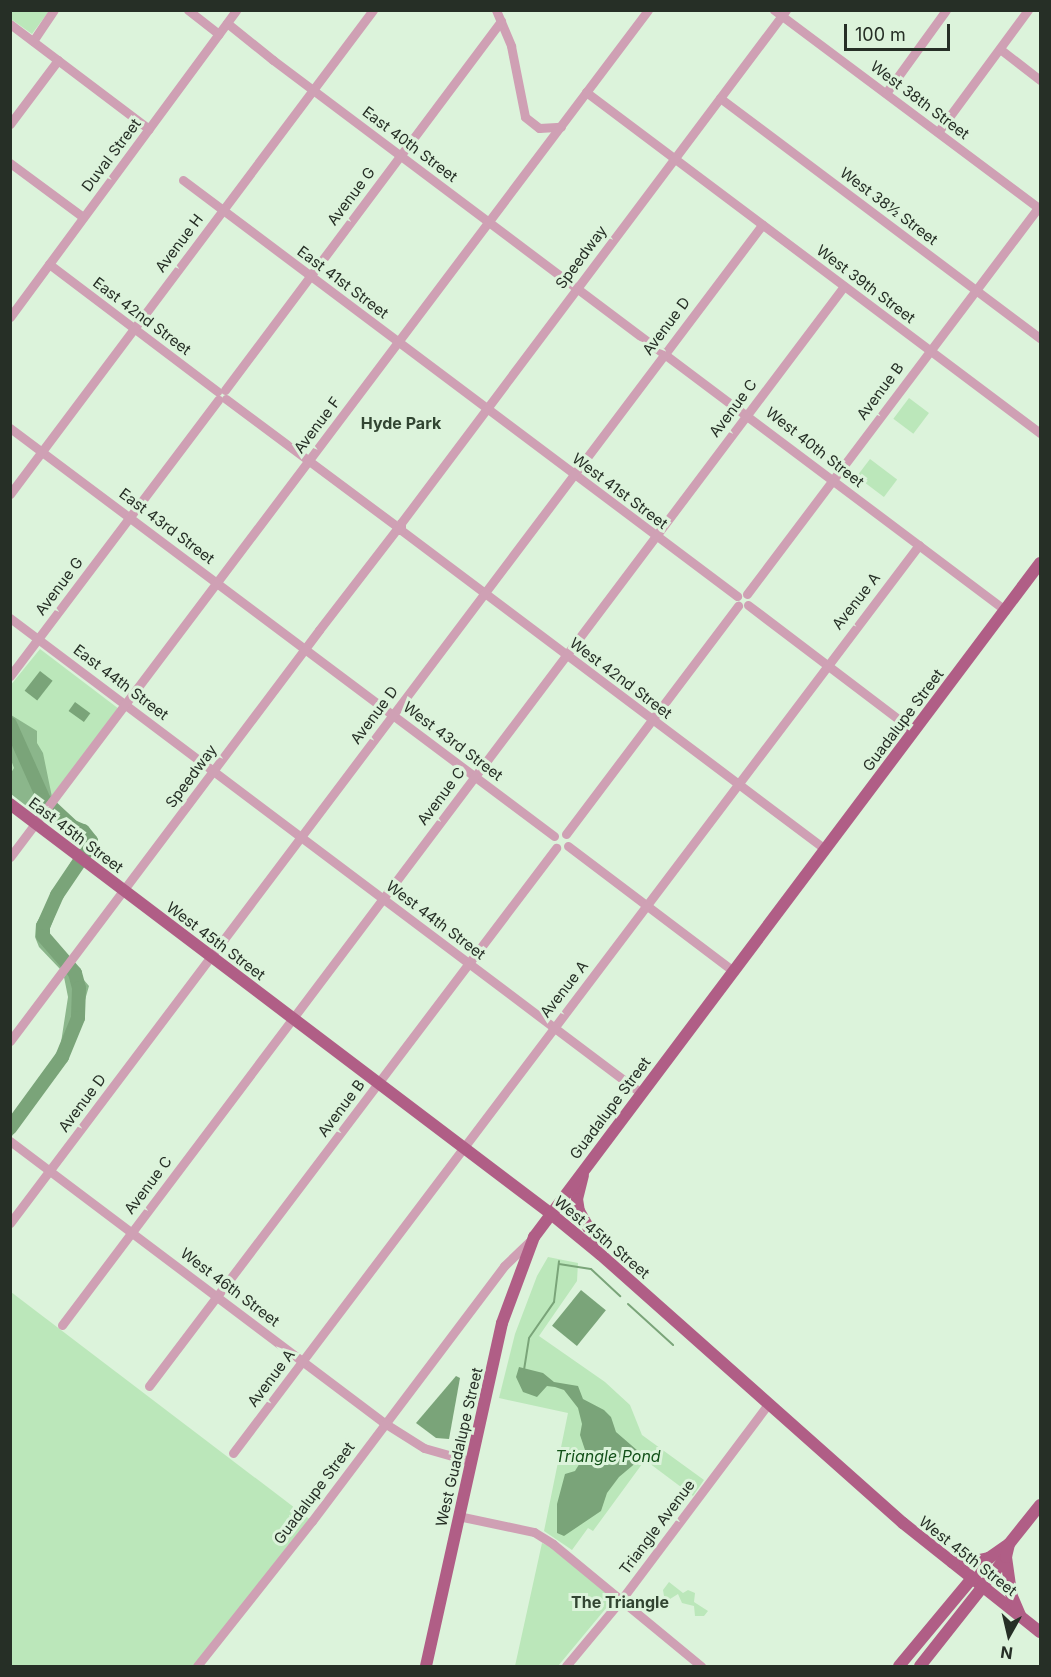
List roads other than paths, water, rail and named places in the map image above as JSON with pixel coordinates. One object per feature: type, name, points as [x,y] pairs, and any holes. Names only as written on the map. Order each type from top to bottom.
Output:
[{"type":"main road","name":"Guadalupe Street","points":[[534,1237],[1041,563]]},
{"type":"main road","name":"East 45th Street","points":[[10,804],[124,890]]},
{"type":"main road","name":"West 45th Street","points":[[124,890],[550,1213],[606,1259],[903,1523],[1041,1632]]},
{"type":"main road","points":[[586,1165],[578,1190],[579,1211],[606,1259]]},
{"type":"main road","name":"West Guadalupe Street","points":[[426,1666],[502,1323],[534,1237]]},
{"type":"main road","points":[[899,1666],[971,1578],[989,1558],[1009,1544],[1041,1505]]},
{"type":"main road","points":[[1009,1544],[1006,1557],[1011,1594],[1020,1616]]},
{"type":"main road","points":[[920,1666],[1006,1557]]},
{"type":"main road","points":[[951,1562],[965,1563],[989,1558]]},
{"type":"street","points":[[33,41],[54,10]]},
{"type":"street","points":[[188,10],[219,34]]},
{"type":"street","name":"Duval Street","points":[[10,317],[236,10]]},
{"type":"street","name":"Avenue H","points":[[10,495],[373,10]]},
{"type":"street","points":[[496,10],[516,64],[519,98],[525,117],[539,128],[561,127]]},
{"type":"street","name":"Avenue F","points":[[10,857],[648,10]]},
{"type":"street","points":[[886,93],[946,10]]},
{"type":"street","points":[[938,132],[1028,10]]},
{"type":"street","name":"West 38th Street","points":[[781,12],[1039,208]]},
{"type":"street","name":"Speedway","points":[[10,1041],[720,98],[781,12]]},
{"type":"street","name":"Avenue G","points":[[10,676],[501,21]]},
{"type":"street","name":"East 40th Street","points":[[227,23],[313,90],[578,287]]},
{"type":"street","points":[[10,24],[149,129]]},
{"type":"street","points":[[1000,49],[1041,80]]},
{"type":"street","points":[[10,124],[58,60]]},
{"type":"street","name":"West 39th Street","points":[[586,92],[1041,433]]},
{"type":"street","name":"West 38½ Street","points":[[720,98],[1041,338]]},
{"type":"street","points":[[10,162],[83,217]]},
{"type":"street","name":"East 41st Street","points":[[183,180],[486,409]]},
{"type":"street","name":"Avenue B","points":[[741,602],[740,593],[747,594],[1039,208]]},
{"type":"street","name":"Avenue D","points":[[10,1223],[762,225]]},
{"type":"street","name":"East 42nd Street","points":[[49,264],[398,527]]},
{"type":"street","name":"Avenue C","points":[[62,1325],[844,286]]},
{"type":"street","name":"West 40th Street","points":[[578,287],[1005,610]]},
{"type":"street","points":[[10,298],[19,305]]},
{"type":"street","name":"West 41st Street","points":[[486,409],[914,730]]},
{"type":"street","name":"East 43rd Street","points":[[10,428],[305,648]]},
{"type":"street","name":"West 42nd Street","points":[[398,527],[825,849]]},
{"type":"street","name":"Avenue A","points":[[233,1453],[919,545]]},
{"type":"street","points":[[566,834],[741,602]]},
{"type":"street","name":"East 44th Street","points":[[10,618],[214,771]]},
{"type":"street","name":"West 43rd Street","points":[[305,648],[554,836]]},
{"type":"street","name":"West 44th Street","points":[[214,771],[641,1093]]},
{"type":"street","points":[[561,832],[566,834],[569,839],[568,846],[561,850],[556,848],[552,842],[554,836],[561,832]]},
{"type":"street","points":[[568,846],[733,971]]},
{"type":"street","name":"Avenue B","points":[[150,1386],[556,848]]},
{"type":"street","name":"West 46th Street","points":[[10,1141],[386,1424],[433,1452],[470,1461]]},
{"type":"street","name":"Guadalupe Street","points":[[197,1666],[386,1424],[504,1266],[534,1237]]},
{"type":"street","name":"Triangle Avenue","points":[[566,1666],[621,1600],[768,1404]]},
{"type":"street","points":[[458,1516],[534,1532],[553,1544],[701,1666]]},
{"type":"water","points":[[40,671],[53,681],[37,701],[25,691]]},
{"type":"water","points":[[75,702],[90,713],[84,722],[69,711]]},
{"type":"water","points":[[581,1290],[606,1310],[577,1346],[552,1326]]},
{"type":"water","name":"Triangle Pond","points":[[519,1367],[543,1373],[554,1382],[578,1386],[583,1399],[604,1410],[611,1417],[616,1432],[638,1451],[638,1461],[619,1477],[607,1493],[601,1511],[564,1536],[557,1533],[557,1504],[565,1474],[575,1471],[586,1453],[580,1435],[582,1424],[578,1408],[564,1390],[555,1387],[547,1386],[537,1397],[523,1392],[516,1377]]},
{"type":"water","points":[[456,1376],[460,1378],[449,1439],[436,1438],[416,1423]]},
{"type":"waterway","points":[[10,724],[44,800],[73,827],[83,831],[91,841],[90,846],[57,895],[43,926],[43,936],[75,973],[79,988],[78,1018],[62,1057],[10,1128]]},
{"type":"waterway","points":[[524,1370],[529,1338],[554,1302],[559,1261]]},
{"type":"waterway","points":[[559,1264],[591,1269],[620,1296]]},
{"type":"waterway","points":[[628,1304],[673,1345]]},
{"type":"district","name":"Hyde Park","points":[[401,423]]},
{"type":"district","name":"The Triangle","points":[[620,1602]]}]
